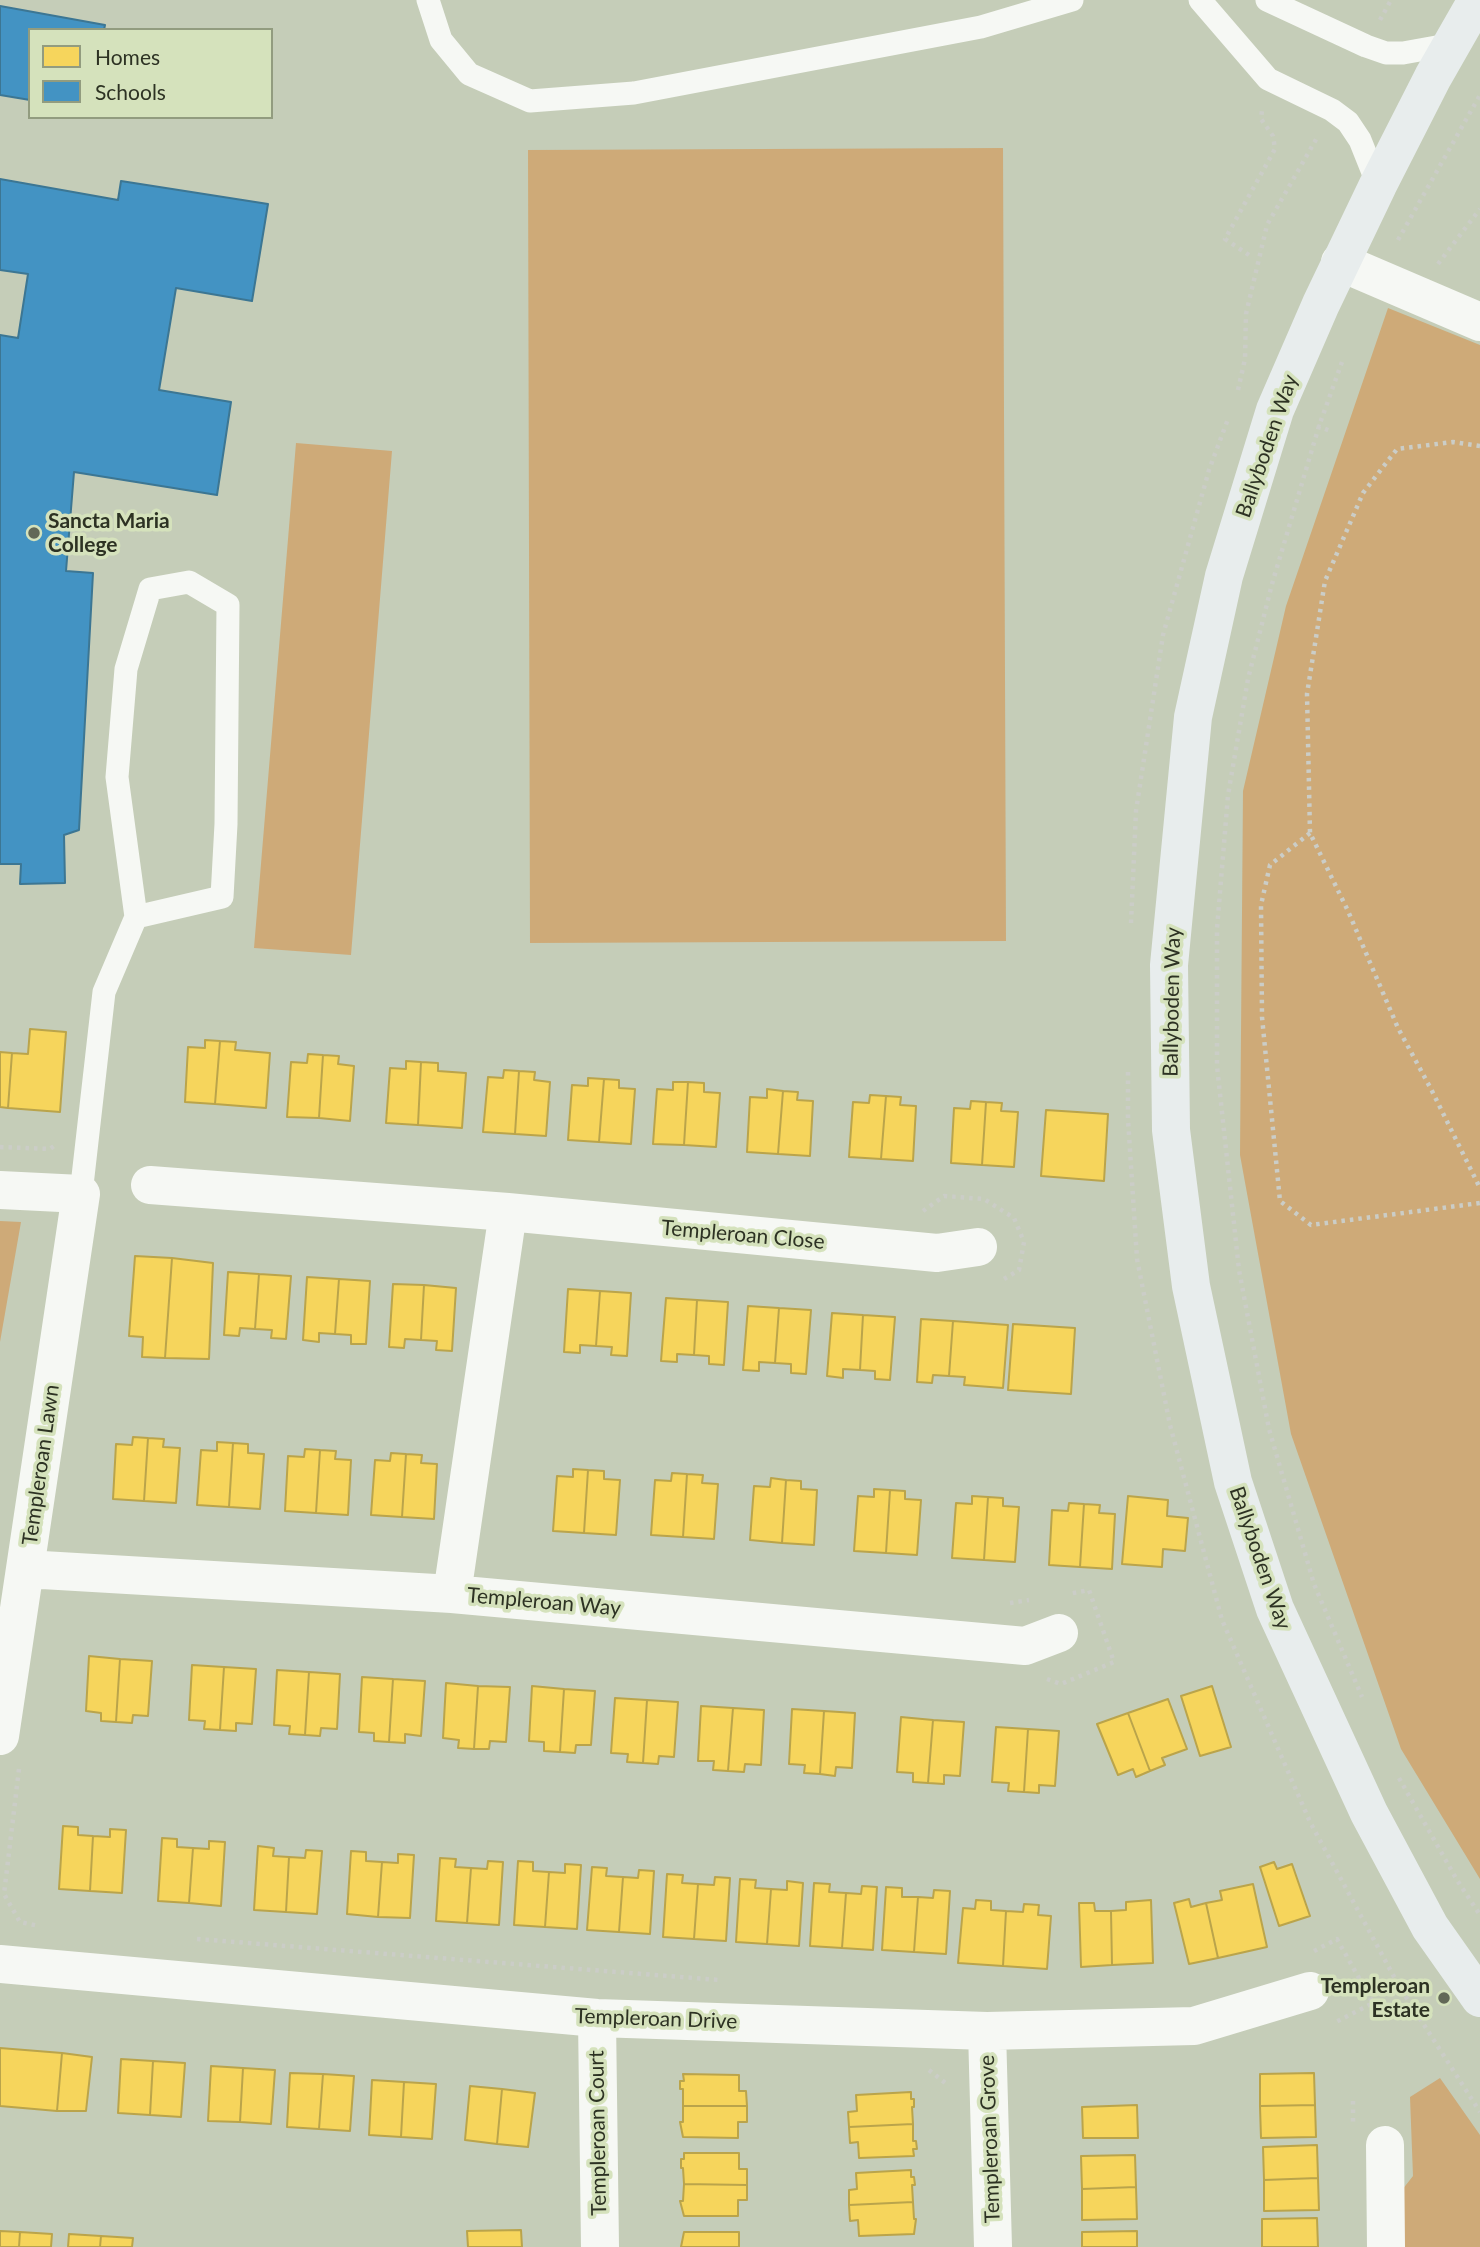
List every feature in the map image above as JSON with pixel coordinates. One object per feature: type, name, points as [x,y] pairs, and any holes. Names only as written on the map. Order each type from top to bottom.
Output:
[{"type":"main road","name":"Ballyboden Way","points":[[1477,0],[1340,262],[1275,410],[1224,576],[1193,717],[1169,965],[1171,1130],[1191,1286],[1233,1482],[1275,1609],[1368,1813],[1430,1927],[1480,1998]]},
{"type":"street","points":[[1340,262],[1480,322]]},
{"type":"street","name":"Templeroan Close","points":[[150,1185],[508,1212],[937,1253],[978,1247]]},
{"type":"street","points":[[0,1190],[81,1194]]},
{"type":"street","name":"Templeroan Lawn","points":[[11,1746],[25,1569],[81,1194]]},
{"type":"street","points":[[452,1594],[508,1212]]},
{"type":"street","name":"Templeroan Way","points":[[25,1569],[452,1594],[1025,1646],[1059,1633]]},
{"type":"street","name":"Templeroan Drive","points":[[0,1964],[597,2018],[987,2031],[1194,2026],[1307,1974]]},
{"type":"street","name":"Templeroan Court","points":[[597,2018],[600,2247]]},
{"type":"street","name":"Templeroan Grove","points":[[987,2031],[993,2247]]},
{"type":"street","points":[[1385,2145],[1386,2247]]},
{"type":"lane","points":[[428,0],[441,40],[469,74],[530,101],[634,93],[981,27],[1072,0]]},
{"type":"lane","points":[[1200,0],[1268,79],[1332,110],[1348,122],[1360,140],[1378,185]]},
{"type":"lane","points":[[1267,0],[1386,53],[1403,53],[1452,44]]},
{"type":"lane","points":[[81,1194],[104,992],[136,917],[117,777],[127,669],[150,589],[189,582],[228,605],[226,824],[222,897],[136,917]]},
{"type":"path","points":[[1366,46],[1391,0]]},
{"type":"path","points":[[1249,255],[1225,239],[1275,149],[1273,136],[1261,119],[1268,79]]},
{"type":"path","points":[[1377,279],[1480,94]]},
{"type":"path","points":[[1234,394],[1245,359],[1247,314],[1267,225],[1332,110]]},
{"type":"path","points":[[1436,266],[1480,209]]},
{"type":"path","points":[[1345,352],[1319,426],[1272,584],[1248,679],[1228,795],[1217,929],[1217,1066],[1239,1270],[1269,1429],[1314,1584],[1366,1707]]},
{"type":"path","points":[[1130,936],[1136,811],[1163,635],[1209,470],[1232,407]]},
{"type":"path","points":[[1319,426],[1331,431]]},
{"type":"path","points":[[1480,446],[1453,442],[1396,449],[1363,493],[1325,581],[1307,694],[1310,833],[1348,911],[1398,1028],[1480,1188]]},
{"type":"path","points":[[1310,833],[1270,865],[1261,905],[1262,1017],[1280,1201],[1311,1225],[1480,1203]]},
{"type":"path","points":[[1128,1068],[1128,1119],[1137,1259],[1170,1424],[1222,1620],[1310,1822],[1399,1986],[1480,2112]]},
{"type":"path","points":[[997,1283],[1019,1270],[1024,1242],[1014,1218]]},
{"type":"path","points":[[1039,1676],[1061,1684],[1114,1662],[1089,1590],[1062,1594]]},
{"type":"path","points":[[1000,1607],[1036,1599]]},
{"type":"path","points":[[11,1746],[4,1894],[20,1922],[48,1928]]},
{"type":"path","points":[[1394,1768],[1457,1880],[1480,1915]]},
{"type":"path","points":[[187,1939],[727,1980]]},
{"type":"path","points":[[1307,1974],[1337,1939],[1373,2003],[1325,2026]]},
{"type":"path","points":[[918,2068],[929,2070],[950,2087]]},
{"type":"shaded area","points":[[1003,148],[1006,941],[530,943],[528,150]]},
{"type":"shaded area","points":[[1388,308],[1480,345],[1480,1879],[1401,1749],[1291,1434],[1240,1155],[1243,791],[1286,606]]},
{"type":"shaded area","points":[[296,443],[392,451],[351,955],[254,948]]},
{"type":"shaded area","points":[[0,1221],[21,1222],[0,1342]]},
{"type":"shaded area","points":[[1440,2078],[1480,2135],[1480,2247],[1402,2247],[1402,2190],[1413,2176],[1410,2097]]},
{"type":"building: Homes","points":[[30,1029],[66,1032],[60,1112],[8,1108],[12,1053],[28,1054]]},
{"type":"building: Homes","points":[[205,1040],[220,1041],[215,1104],[185,1102],[188,1047],[205,1048]]},
{"type":"building: Homes","points":[[220,1041],[236,1042],[235,1050],[270,1053],[266,1108],[215,1104]]},
{"type":"building: Homes","points":[[0,1052],[12,1053],[8,1108],[0,1107]]},
{"type":"building: Homes","points":[[308,1054],[323,1055],[319,1118],[287,1117],[291,1062],[307,1063]]},
{"type":"building: Homes","points":[[323,1055],[339,1056],[338,1064],[354,1066],[350,1121],[319,1118]]},
{"type":"building: Homes","points":[[406,1061],[421,1062],[418,1125],[386,1123],[390,1068],[406,1069]]},
{"type":"building: Homes","points":[[421,1062],[438,1063],[438,1071],[466,1073],[462,1128],[418,1125]]},
{"type":"building: Homes","points":[[504,1070],[519,1071],[515,1134],[483,1132],[488,1077],[503,1078]]},
{"type":"building: Homes","points":[[519,1071],[535,1072],[534,1080],[550,1082],[546,1136],[515,1134]]},
{"type":"building: Homes","points":[[588,1078],[604,1079],[599,1142],[568,1140],[572,1085],[588,1086]]},
{"type":"building: Homes","points":[[604,1079],[619,1080],[619,1088],[635,1089],[631,1144],[599,1142]]},
{"type":"building: Homes","points":[[673,1082],[688,1082],[684,1145],[653,1144],[657,1089],[673,1090]]},
{"type":"building: Homes","points":[[688,1082],[704,1083],[704,1092],[720,1093],[716,1147],[684,1145]]},
{"type":"building: Homes","points":[[767,1089],[783,1091],[778,1154],[747,1152],[750,1097],[767,1098]]},
{"type":"building: Homes","points":[[783,1091],[798,1092],[797,1100],[813,1101],[810,1156],[778,1154]]},
{"type":"building: Homes","points":[[870,1095],[886,1096],[881,1159],[849,1157],[853,1102],[869,1103]]},
{"type":"building: Homes","points":[[886,1096],[901,1097],[900,1105],[916,1106],[913,1161],[881,1159]]},
{"type":"building: Homes","points":[[971,1101],[986,1102],[982,1165],[951,1163],[954,1108],[970,1109]]},
{"type":"building: Homes","points":[[986,1102],[1002,1103],[1001,1111],[1018,1112],[1014,1167],[982,1165]]},
{"type":"building: Homes","points":[[1046,1110],[1108,1114],[1104,1181],[1041,1176]]},
{"type":"building: Homes","points":[[135,1256],[172,1258],[165,1358],[142,1357],[143,1337],[129,1336]]},
{"type":"building: Homes","points":[[172,1258],[213,1263],[209,1359],[165,1358]]},
{"type":"building: Homes","points":[[228,1272],[259,1274],[255,1329],[240,1328],[239,1336],[224,1335]]},
{"type":"building: Homes","points":[[259,1274],[291,1276],[286,1339],[271,1338],[272,1330],[255,1329]]},
{"type":"building: Homes","points":[[307,1277],[339,1279],[335,1334],[319,1333],[319,1342],[303,1340]]},
{"type":"building: Homes","points":[[339,1279],[370,1281],[366,1344],[351,1344],[351,1335],[335,1334]]},
{"type":"building: Homes","points":[[393,1284],[424,1285],[421,1340],[405,1339],[404,1348],[389,1347]]},
{"type":"building: Homes","points":[[424,1285],[456,1288],[452,1351],[436,1350],[437,1341],[421,1340]]},
{"type":"building: Homes","points":[[568,1289],[600,1291],[596,1346],[580,1345],[580,1353],[564,1352]]},
{"type":"building: Homes","points":[[600,1291],[631,1293],[627,1356],[611,1355],[612,1347],[596,1346]]},
{"type":"building: Homes","points":[[666,1298],[697,1300],[694,1355],[677,1354],[677,1362],[661,1361]]},
{"type":"building: Homes","points":[[697,1300],[728,1302],[724,1365],[709,1364],[709,1356],[694,1355]]},
{"type":"building: Homes","points":[[748,1306],[779,1308],[775,1363],[759,1362],[759,1371],[743,1370]]},
{"type":"building: Homes","points":[[779,1308],[811,1310],[806,1374],[791,1373],[791,1364],[775,1363]]},
{"type":"building: Homes","points":[[832,1313],[863,1315],[860,1370],[843,1369],[843,1378],[827,1376]]},
{"type":"building: Homes","points":[[863,1315],[895,1317],[890,1380],[875,1379],[875,1371],[860,1370]]},
{"type":"building: Homes","points":[[921,1319],[953,1321],[949,1376],[933,1375],[932,1383],[917,1382]]},
{"type":"building: Homes","points":[[953,1321],[1008,1325],[1003,1388],[964,1385],[965,1377],[949,1376]]},
{"type":"building: Homes","points":[[1013,1324],[1075,1328],[1071,1394],[1008,1390]]},
{"type":"building: Homes","points":[[133,1437],[148,1438],[144,1501],[113,1499],[116,1444],[132,1445]]},
{"type":"building: Homes","points":[[148,1438],[164,1439],[163,1447],[180,1448],[176,1503],[144,1501]]},
{"type":"building: Homes","points":[[217,1442],[233,1443],[229,1507],[197,1505],[201,1450],[217,1451]]},
{"type":"building: Homes","points":[[233,1443],[248,1444],[248,1453],[264,1454],[260,1509],[229,1507]]},
{"type":"building: Homes","points":[[305,1449],[320,1450],[316,1513],[285,1511],[288,1456],[304,1457]]},
{"type":"building: Homes","points":[[320,1450],[336,1451],[335,1459],[351,1460],[348,1515],[316,1513]]},
{"type":"building: Homes","points":[[391,1453],[406,1454],[402,1517],[371,1515],[375,1460],[390,1461]]},
{"type":"building: Homes","points":[[406,1454],[422,1455],[421,1463],[437,1464],[434,1519],[402,1517]]},
{"type":"building: Homes","points":[[573,1469],[588,1470],[584,1533],[553,1531],[557,1476],[573,1477]]},
{"type":"building: Homes","points":[[588,1470],[604,1471],[604,1479],[620,1480],[616,1535],[584,1533]]},
{"type":"building: Homes","points":[[672,1473],[687,1474],[683,1537],[651,1535],[655,1480],[671,1481]]},
{"type":"building: Homes","points":[[687,1474],[703,1475],[702,1483],[718,1484],[714,1539],[683,1537]]},
{"type":"building: Homes","points":[[771,1478],[786,1480],[782,1543],[750,1540],[754,1486],[770,1487]]},
{"type":"building: Homes","points":[[786,1480],[801,1481],[801,1489],[817,1490],[814,1545],[782,1543]]},
{"type":"building: Homes","points":[[874,1489],[890,1490],[886,1553],[854,1551],[858,1496],[874,1497]]},
{"type":"building: Homes","points":[[890,1490],[905,1491],[905,1499],[921,1500],[917,1555],[886,1553]]},
{"type":"building: Homes","points":[[972,1496],[988,1497],[984,1560],[952,1558],[956,1503],[972,1504]]},
{"type":"building: Homes","points":[[1128,1496],[1168,1500],[1167,1516],[1188,1518],[1185,1551],[1163,1549],[1162,1567],[1122,1564]]},
{"type":"building: Homes","points":[[988,1497],[1003,1498],[1003,1506],[1019,1507],[1015,1562],[984,1560]]},
{"type":"building: Homes","points":[[1069,1503],[1084,1504],[1080,1567],[1049,1565],[1052,1510],[1068,1511]]},
{"type":"building: Homes","points":[[1084,1504],[1100,1505],[1099,1513],[1115,1514],[1112,1569],[1080,1567]]},
{"type":"building: Homes","points":[[89,1656],[120,1659],[116,1722],[101,1721],[101,1713],[86,1711]]},
{"type":"building: Homes","points":[[120,1659],[152,1661],[148,1716],[133,1715],[132,1723],[116,1722]]},
{"type":"building: Homes","points":[[192,1665],[224,1667],[220,1730],[204,1729],[205,1721],[189,1720]]},
{"type":"building: Homes","points":[[224,1667],[256,1669],[252,1724],[236,1723],[236,1731],[220,1730]]},
{"type":"building: Homes","points":[[277,1670],[309,1672],[305,1735],[289,1734],[290,1726],[274,1725]]},
{"type":"building: Homes","points":[[309,1672],[340,1674],[337,1729],[321,1728],[320,1736],[305,1735]]},
{"type":"building: Homes","points":[[362,1677],[393,1679],[389,1742],[374,1741],[374,1733],[359,1732]]},
{"type":"building: Homes","points":[[393,1679],[425,1681],[421,1736],[405,1734],[405,1743],[389,1742]]},
{"type":"building: Homes","points":[[446,1683],[478,1686],[474,1749],[458,1748],[459,1740],[443,1738]]},
{"type":"building: Homes","points":[[478,1686],[510,1687],[506,1742],[490,1741],[489,1749],[474,1749]]},
{"type":"building: Homes","points":[[532,1686],[564,1689],[560,1752],[544,1751],[544,1742],[529,1741]]},
{"type":"building: Homes","points":[[1212,1686],[1231,1747],[1200,1756],[1181,1696]]},
{"type":"building: Homes","points":[[564,1689],[595,1691],[591,1745],[576,1745],[575,1753],[560,1752]]},
{"type":"building: Homes","points":[[615,1698],[647,1700],[643,1763],[627,1762],[628,1754],[611,1753]]},
{"type":"building: Homes","points":[[1168,1699],[1187,1749],[1162,1758],[1165,1765],[1150,1771],[1128,1713]]},
{"type":"building: Homes","points":[[647,1700],[678,1702],[674,1757],[659,1756],[658,1764],[643,1763]]},
{"type":"building: Homes","points":[[701,1706],[733,1708],[728,1771],[713,1770],[714,1761],[698,1761]]},
{"type":"building: Homes","points":[[733,1708],[764,1710],[761,1765],[745,1764],[744,1772],[728,1771]]},
{"type":"building: Homes","points":[[792,1709],[824,1711],[820,1774],[804,1773],[805,1765],[789,1764]]},
{"type":"building: Homes","points":[[824,1711],[855,1713],[852,1768],[836,1767],[835,1776],[820,1774]]},
{"type":"building: Homes","points":[[1128,1713],[1150,1771],[1136,1777],[1133,1769],[1118,1775],[1097,1724]]},
{"type":"building: Homes","points":[[901,1717],[933,1720],[928,1783],[913,1782],[913,1773],[897,1772]]},
{"type":"building: Homes","points":[[933,1720],[964,1722],[960,1776],[944,1775],[944,1784],[928,1783]]},
{"type":"building: Homes","points":[[996,1727],[1028,1729],[1024,1792],[1008,1791],[1009,1783],[992,1782]]},
{"type":"building: Homes","points":[[1028,1729],[1059,1731],[1055,1786],[1039,1785],[1039,1793],[1024,1792]]},
{"type":"building: Homes","points":[[63,1826],[78,1827],[78,1835],[93,1836],[90,1891],[59,1889]]},
{"type":"building: Homes","points":[[110,1829],[126,1830],[122,1893],[90,1891],[93,1836],[110,1837]]},
{"type":"building: Homes","points":[[162,1838],[177,1839],[177,1847],[193,1848],[189,1903],[158,1901]]},
{"type":"building: Homes","points":[[209,1841],[225,1842],[221,1906],[189,1903],[193,1848],[209,1849]]},
{"type":"building: Homes","points":[[258,1846],[274,1848],[273,1856],[289,1857],[286,1912],[254,1910]]},
{"type":"building: Homes","points":[[306,1850],[322,1851],[317,1914],[286,1912],[289,1857],[305,1858]]},
{"type":"building: Homes","points":[[351,1851],[366,1852],[366,1861],[382,1862],[378,1917],[347,1914]]},
{"type":"building: Homes","points":[[398,1854],[414,1855],[410,1918],[378,1917],[382,1862],[398,1863]]},
{"type":"building: Homes","points":[[440,1858],[456,1859],[455,1867],[471,1868],[467,1923],[436,1921]]},
{"type":"building: Homes","points":[[488,1861],[503,1862],[499,1925],[467,1923],[471,1868],[487,1869]]},
{"type":"building: Homes","points":[[518,1861],[533,1862],[533,1871],[549,1872],[545,1927],[514,1925]]},
{"type":"building: Homes","points":[[1274,1862],[1277,1869],[1292,1864],[1310,1916],[1279,1926],[1260,1867]]},
{"type":"building: Homes","points":[[565,1864],[581,1865],[577,1929],[545,1927],[549,1872],[565,1873]]},
{"type":"building: Homes","points":[[592,1867],[607,1868],[606,1876],[623,1877],[619,1932],[587,1930]]},
{"type":"building: Homes","points":[[639,1870],[654,1871],[650,1934],[619,1932],[623,1877],[638,1878]]},
{"type":"building: Homes","points":[[667,1874],[683,1875],[682,1883],[698,1884],[694,1939],[663,1937]]},
{"type":"building: Homes","points":[[715,1877],[730,1878],[726,1941],[694,1939],[698,1884],[714,1885]]},
{"type":"building: Homes","points":[[740,1879],[756,1880],[755,1888],[771,1889],[767,1944],[736,1942]]},
{"type":"building: Homes","points":[[787,1881],[803,1883],[799,1946],[767,1944],[771,1889],[787,1890]]},
{"type":"building: Homes","points":[[814,1883],[830,1884],[829,1892],[846,1893],[842,1948],[810,1946]]},
{"type":"building: Homes","points":[[1253,1884],[1267,1947],[1218,1958],[1206,1903],[1222,1900],[1220,1891]]},
{"type":"building: Homes","points":[[862,1886],[877,1887],[873,1950],[842,1948],[846,1893],[861,1894]]},
{"type":"building: Homes","points":[[886,1887],[902,1888],[902,1897],[918,1897],[914,1952],[882,1950]]},
{"type":"building: Homes","points":[[934,1890],[950,1891],[946,1954],[914,1952],[918,1897],[933,1898]]},
{"type":"building: Homes","points":[[1189,1899],[1191,1907],[1206,1903],[1218,1958],[1189,1964],[1174,1903]]},
{"type":"building: Homes","points":[[976,1900],[991,1901],[991,1910],[1006,1911],[1003,1966],[958,1963],[963,1908],[975,1909]]},
{"type":"building: Homes","points":[[1151,1900],[1153,1963],[1112,1965],[1111,1911],[1126,1910],[1126,1902]]},
{"type":"building: Homes","points":[[1079,1903],[1094,1903],[1095,1911],[1111,1911],[1112,1965],[1081,1967]]},
{"type":"building: Homes","points":[[1024,1904],[1039,1905],[1038,1915],[1051,1916],[1047,1969],[1003,1966],[1006,1911],[1023,1912]]},
{"type":"building: Homes","points":[[0,2048],[62,2053],[57,2111],[0,2106]]},
{"type":"building: Homes","points":[[62,2053],[92,2057],[86,2111],[57,2111]]},
{"type":"building: Homes","points":[[121,2059],[153,2061],[150,2115],[118,2113]]},
{"type":"building: Homes","points":[[153,2061],[185,2063],[181,2117],[150,2115]]},
{"type":"building: Homes","points":[[211,2066],[243,2068],[240,2122],[208,2121]]},
{"type":"building: Homes","points":[[243,2068],[275,2070],[271,2124],[240,2122]]},
{"type":"building: Homes","points":[[290,2073],[323,2074],[319,2129],[287,2127]]},
{"type":"building: Homes","points":[[1314,2073],[1315,2105],[1260,2106],[1260,2074]]},
{"type":"building: Homes","points":[[323,2074],[354,2076],[350,2131],[319,2129]]},
{"type":"building: Homes","points":[[683,2074],[739,2075],[739,2091],[746,2091],[747,2106],[683,2106],[680,2081],[684,2081]]},
{"type":"building: Homes","points":[[372,2080],[404,2082],[401,2137],[369,2135]]},
{"type":"building: Homes","points":[[404,2082],[436,2084],[432,2139],[401,2137]]},
{"type":"building: Homes","points":[[470,2086],[502,2089],[497,2144],[465,2140]]},
{"type":"building: Homes","points":[[502,2089],[535,2093],[528,2147],[497,2144]]},
{"type":"building: Homes","points":[[911,2092],[911,2099],[914,2099],[913,2124],[849,2127],[848,2112],[857,2111],[856,2095]]},
{"type":"building: Homes","points":[[1137,2105],[1138,2138],[1083,2138],[1082,2107]]},
{"type":"building: Homes","points":[[1315,2105],[1316,2137],[1261,2138],[1260,2106]]},
{"type":"building: Homes","points":[[683,2106],[747,2106],[747,2122],[738,2122],[738,2138],[683,2137],[680,2122],[683,2122]]},
{"type":"building: Homes","points":[[913,2124],[913,2141],[916,2141],[917,2149],[913,2149],[914,2156],[859,2158],[858,2142],[850,2143],[849,2127]]},
{"type":"building: Homes","points":[[1317,2145],[1318,2178],[1264,2180],[1263,2147]]},
{"type":"building: Homes","points":[[684,2153],[739,2153],[739,2169],[747,2169],[747,2185],[684,2184],[681,2159],[684,2159]]},
{"type":"building: Homes","points":[[1135,2155],[1136,2187],[1082,2189],[1081,2156]]},
{"type":"building: Homes","points":[[911,2170],[915,2185],[912,2185],[913,2202],[849,2205],[849,2190],[857,2189],[856,2173]]},
{"type":"building: Homes","points":[[1318,2178],[1319,2210],[1264,2211],[1264,2180]]},
{"type":"building: Homes","points":[[684,2184],[747,2185],[747,2200],[738,2200],[738,2216],[684,2216],[680,2201],[683,2201]]},
{"type":"building: Homes","points":[[1136,2187],[1137,2219],[1082,2220],[1082,2189]]},
{"type":"building: Homes","points":[[913,2202],[916,2219],[914,2234],[859,2236],[858,2220],[850,2221],[849,2205]]},
{"type":"building: Homes","points":[[1317,2218],[1318,2247],[1262,2247],[1262,2219]]},
{"type":"building: Homes","points":[[521,2230],[522,2247],[468,2247],[467,2231]]},
{"type":"building: Homes","points":[[0,2231],[20,2232],[19,2247],[0,2247]]},
{"type":"building: Homes","points":[[1137,2231],[1137,2247],[1082,2247],[1082,2232]]},
{"type":"building: Homes","points":[[20,2232],[52,2234],[51,2247],[19,2247]]},
{"type":"building: Homes","points":[[684,2232],[739,2232],[739,2247],[681,2247]]},
{"type":"building: Homes","points":[[69,2234],[101,2236],[100,2247],[68,2247]]},
{"type":"building: Homes","points":[[101,2236],[133,2238],[132,2247],[100,2247]]},
{"type":"building: Schools","points":[[0,6],[105,25],[104,28],[28,28],[28,100],[0,95]]},
{"type":"building: Schools","name":"Sancta Maria College","points":[[0,179],[118,200],[121,181],[268,204],[252,301],[176,288],[159,390],[231,402],[217,495],[74,472],[66,571],[93,573],[79,830],[64,835],[65,883],[20,884],[21,864],[0,864],[0,335],[18,338],[28,274],[0,270]]},
{"type":"place","name":"Sancta Maria College","points":[[34,533]]},
{"type":"place","name":"Templeroan Estate","points":[[1444,1998]]}]
